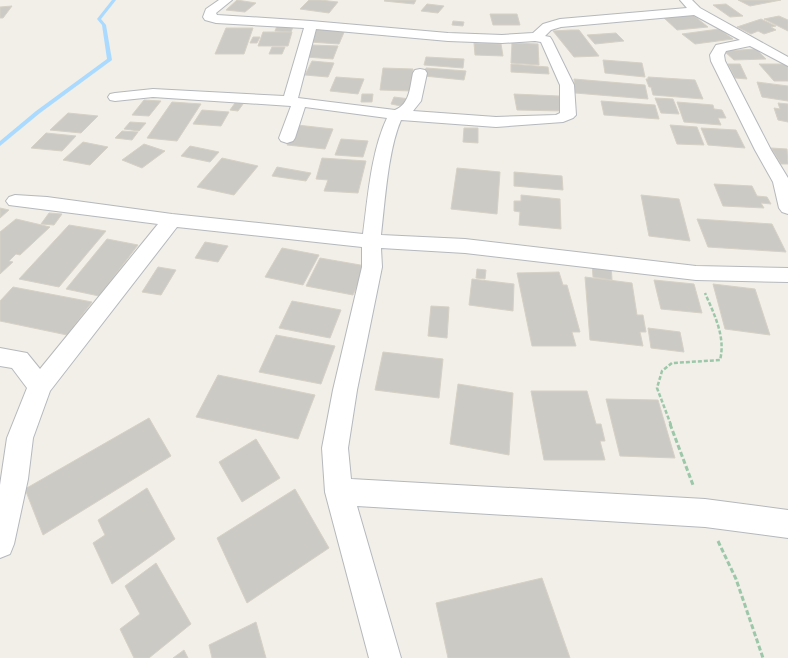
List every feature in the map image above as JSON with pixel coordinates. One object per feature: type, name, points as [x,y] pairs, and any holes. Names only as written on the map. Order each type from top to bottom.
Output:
[{"type":"street","points":[[115,98],[154,93],[295,101],[396,115],[496,122],[558,119],[568,115],[568,85],[546,40],[536,37],[502,39],[448,37],[310,25],[216,19],[209,17],[210,12],[226,0]]},
{"type":"street","points":[[686,0],[696,11],[788,62]]},
{"type":"street","points":[[536,37],[547,27],[560,23],[696,11]]},
{"type":"street","points":[[287,138],[310,25]]},
{"type":"street","points":[[750,42],[721,48],[717,54],[718,61],[760,143],[782,182],[788,208]]},
{"type":"street","points":[[385,658],[339,492],[335,448],[345,390],[372,267],[371,241],[381,169],[390,128],[396,115],[406,111],[414,101],[420,73]]},
{"type":"street","points":[[15,201],[47,203],[172,220],[371,241],[465,246],[515,251],[696,273],[788,275]]},
{"type":"street","points":[[0,544],[7,481],[20,438],[40,386],[58,361],[172,220]]},
{"type":"street","points":[[0,357],[19,360],[40,386]]},
{"type":"street","points":[[339,492],[705,513],[788,524]]},
{"type":"path","points":[[696,273],[722,339],[723,352],[720,360],[672,363],[662,371],[657,388],[684,463],[705,513],[736,579],[763,658]]},
{"type":"building","points":[[237,0],[256,3],[245,12],[226,10]]},
{"type":"building","points":[[309,0],[338,2],[329,13],[300,9]]},
{"type":"building","points":[[416,0],[414,4],[384,1]]},
{"type":"building","points":[[738,0],[781,0],[750,6]]},
{"type":"building","points":[[427,4],[444,6],[438,13],[421,11]]},
{"type":"building","points":[[726,4],[743,16],[730,17],[713,5]]},
{"type":"building","points":[[12,6],[3,18],[0,18],[0,7]]},
{"type":"building","points":[[490,14],[517,14],[520,25],[493,25]]},
{"type":"building","points":[[693,15],[708,27],[677,30],[663,17]]},
{"type":"building","points":[[779,16],[788,20],[788,31],[764,19]]},
{"type":"building","points":[[761,19],[776,26],[771,27],[776,30],[764,34],[758,31],[751,34],[737,27]]},
{"type":"building","points":[[453,21],[464,22],[463,26],[452,25]]},
{"type":"building","points":[[277,26],[293,27],[291,32],[275,31]]},
{"type":"building","points":[[226,28],[253,28],[244,54],[215,54]]},
{"type":"building","points":[[317,28],[345,30],[339,44],[310,42]]},
{"type":"building","points":[[719,29],[733,39],[695,44],[682,34]]},
{"type":"building","points":[[579,30],[599,56],[574,57],[553,31]]},
{"type":"building","points":[[263,32],[292,32],[288,46],[258,46]]},
{"type":"building","points":[[616,33],[624,41],[595,44],[587,35]]},
{"type":"building","points":[[253,37],[260,37],[257,43],[250,43]]},
{"type":"building","points":[[474,43],[501,44],[503,56],[475,55]]},
{"type":"building","points":[[512,43],[538,44],[539,65],[511,63]]},
{"type":"building","points":[[312,45],[338,46],[333,59],[306,57]]},
{"type":"building","points":[[272,47],[285,47],[282,54],[269,54]]},
{"type":"building","points":[[756,49],[766,59],[734,60],[724,51]]},
{"type":"building","points":[[426,57],[464,59],[463,68],[424,65]]},
{"type":"building","points":[[603,60],[642,63],[645,77],[605,73]]},
{"type":"building","points":[[312,61],[334,63],[328,77],[305,75]]},
{"type":"building","points":[[511,64],[548,67],[549,74],[511,72]]},
{"type":"building","points":[[728,64],[740,64],[747,79],[735,78]]},
{"type":"building","points":[[759,64],[785,64],[788,67],[788,81],[774,81]]},
{"type":"building","points":[[383,68],[413,69],[412,91],[380,90]]},
{"type":"building","points":[[426,68],[466,71],[464,80],[424,76]]},
{"type":"building","points":[[336,77],[364,79],[358,94],[330,91]]},
{"type":"building","points":[[648,77],[695,80],[703,99],[653,95],[651,87],[649,87],[646,79],[648,79]]},
{"type":"building","points":[[574,79],[645,85],[648,99],[575,93]]},
{"type":"building","points":[[757,82],[788,86],[788,101],[762,97]]},
{"type":"building","points":[[362,94],[373,94],[372,102],[361,102]]},
{"type":"building","points":[[514,94],[559,96],[563,111],[517,110]]},
{"type":"building","points":[[394,97],[410,99],[406,107],[391,104]]},
{"type":"building","points":[[655,98],[673,99],[679,114],[661,113]]},
{"type":"building","points":[[144,100],[161,101],[149,116],[132,115]]},
{"type":"building","points":[[601,101],[655,105],[659,119],[604,115]]},
{"type":"building","points":[[172,102],[201,104],[177,141],[147,138]]},
{"type":"building","points":[[677,102],[713,105],[714,109],[722,110],[726,118],[718,118],[721,125],[684,122]]},
{"type":"building","points":[[235,103],[243,104],[238,111],[230,110]]},
{"type":"building","points":[[778,103],[788,104],[788,122],[778,120],[774,108],[780,109]]},
{"type":"building","points":[[202,110],[229,112],[221,126],[193,124]]},
{"type":"building","points":[[68,113],[98,116],[81,133],[50,130]]},
{"type":"building","points":[[130,122],[146,123],[139,131],[124,129]]},
{"type":"building","points":[[297,125],[333,129],[325,149],[287,145]]},
{"type":"building","points":[[670,125],[697,127],[704,145],[677,144]]},
{"type":"building","points":[[464,128],[478,128],[478,143],[463,142]]},
{"type":"building","points":[[701,128],[736,130],[745,148],[708,145]]},
{"type":"building","points":[[122,131],[138,132],[132,140],[115,138]]},
{"type":"building","points":[[46,133],[76,136],[62,151],[31,148]]},
{"type":"building","points":[[341,139],[368,141],[363,157],[335,155]]},
{"type":"building","points":[[83,142],[108,147],[90,165],[63,160]]},
{"type":"building","points":[[144,144],[165,151],[142,168],[122,160]]},
{"type":"building","points":[[190,146],[219,152],[210,162],[181,156]]},
{"type":"building","points":[[771,148],[787,149],[788,164],[781,164]]},
{"type":"building","points":[[222,158],[258,166],[234,195],[197,187]]},
{"type":"building","points":[[322,158],[366,161],[358,193],[324,191],[328,180],[316,179]]},
{"type":"building","points":[[277,167],[311,173],[306,181],[272,176]]},
{"type":"building","points":[[457,168],[500,172],[497,214],[451,209]]},
{"type":"building","points":[[514,172],[562,176],[563,190],[514,186]]},
{"type":"building","points":[[714,184],[752,186],[757,196],[767,197],[771,204],[761,203],[764,208],[723,206]]},
{"type":"building","points":[[521,195],[560,199],[561,229],[519,225],[520,212],[514,211],[514,201],[521,201]]},
{"type":"building","points":[[641,195],[679,199],[690,241],[649,236]]},
{"type":"building","points":[[0,208],[9,210],[0,218]]},
{"type":"building","points":[[49,213],[62,214],[54,225],[41,224]]},
{"type":"building","points":[[16,219],[50,227],[20,255],[16,254],[9,261],[13,262],[0,274],[0,232]]},
{"type":"building","points":[[697,219],[772,224],[786,252],[708,247]]},
{"type":"building","points":[[69,225],[106,231],[59,287],[19,279]]},
{"type":"building","points":[[107,239],[138,245],[99,296],[66,289]]},
{"type":"building","points":[[205,242],[228,246],[218,262],[195,258]]},
{"type":"building","points":[[282,248],[319,255],[303,285],[265,277]]},
{"type":"building","points":[[320,258],[366,266],[353,295],[306,286]]},
{"type":"building","points":[[592,262],[611,264],[612,280],[593,277]]},
{"type":"building","points":[[158,267],[176,270],[161,295],[142,292]]},
{"type":"building","points":[[477,269],[486,270],[485,279],[476,278]]},
{"type":"building","points":[[559,272],[563,285],[567,285],[580,332],[572,332],[576,346],[532,346],[517,273]]},
{"type":"building","points":[[585,277],[632,283],[637,315],[643,315],[646,332],[640,332],[643,346],[590,340]]},
{"type":"building","points":[[472,279],[514,284],[513,311],[469,305]]},
{"type":"building","points":[[654,280],[694,284],[702,313],[661,309]]},
{"type":"building","points":[[713,284],[755,289],[770,335],[725,329]]},
{"type":"building","points":[[13,287],[92,302],[67,335],[0,321],[0,301]]},
{"type":"building","points":[[292,301],[341,310],[330,338],[279,328]]},
{"type":"building","points":[[431,306],[449,307],[447,338],[428,336]]},
{"type":"building","points":[[648,328],[680,332],[684,352],[651,348]]},
{"type":"building","points":[[276,335],[335,346],[321,384],[259,372]]},
{"type":"building","points":[[383,352],[443,359],[439,398],[375,390]]},
{"type":"building","points":[[218,375],[315,395],[298,439],[196,417]]},
{"type":"building","points":[[458,384],[513,393],[509,455],[450,444]]},
{"type":"building","points":[[531,391],[587,391],[596,424],[601,424],[605,441],[600,441],[605,460],[544,460]]},
{"type":"building","points":[[606,399],[658,400],[675,458],[620,456]]},
{"type":"building","points":[[149,418],[171,456],[43,535],[25,489]]},
{"type":"building","points":[[256,439],[280,478],[242,502],[219,462]]},
{"type":"building","points":[[147,488],[175,539],[112,584],[93,543],[105,535],[98,520]]},
{"type":"building","points":[[295,489],[329,548],[247,603],[217,538]]},
{"type":"building","points":[[156,563],[191,624],[149,658],[134,658],[120,629],[140,614],[125,586]]},
{"type":"building","points":[[542,578],[570,658],[448,658],[436,603]]},
{"type":"building","points":[[256,622],[266,658],[212,658],[209,645]]},
{"type":"building","points":[[184,650],[188,658],[173,658]]},
{"type":"waterway","points":[[0,144],[38,112],[110,59],[104,25],[99,19],[114,0]]}]
